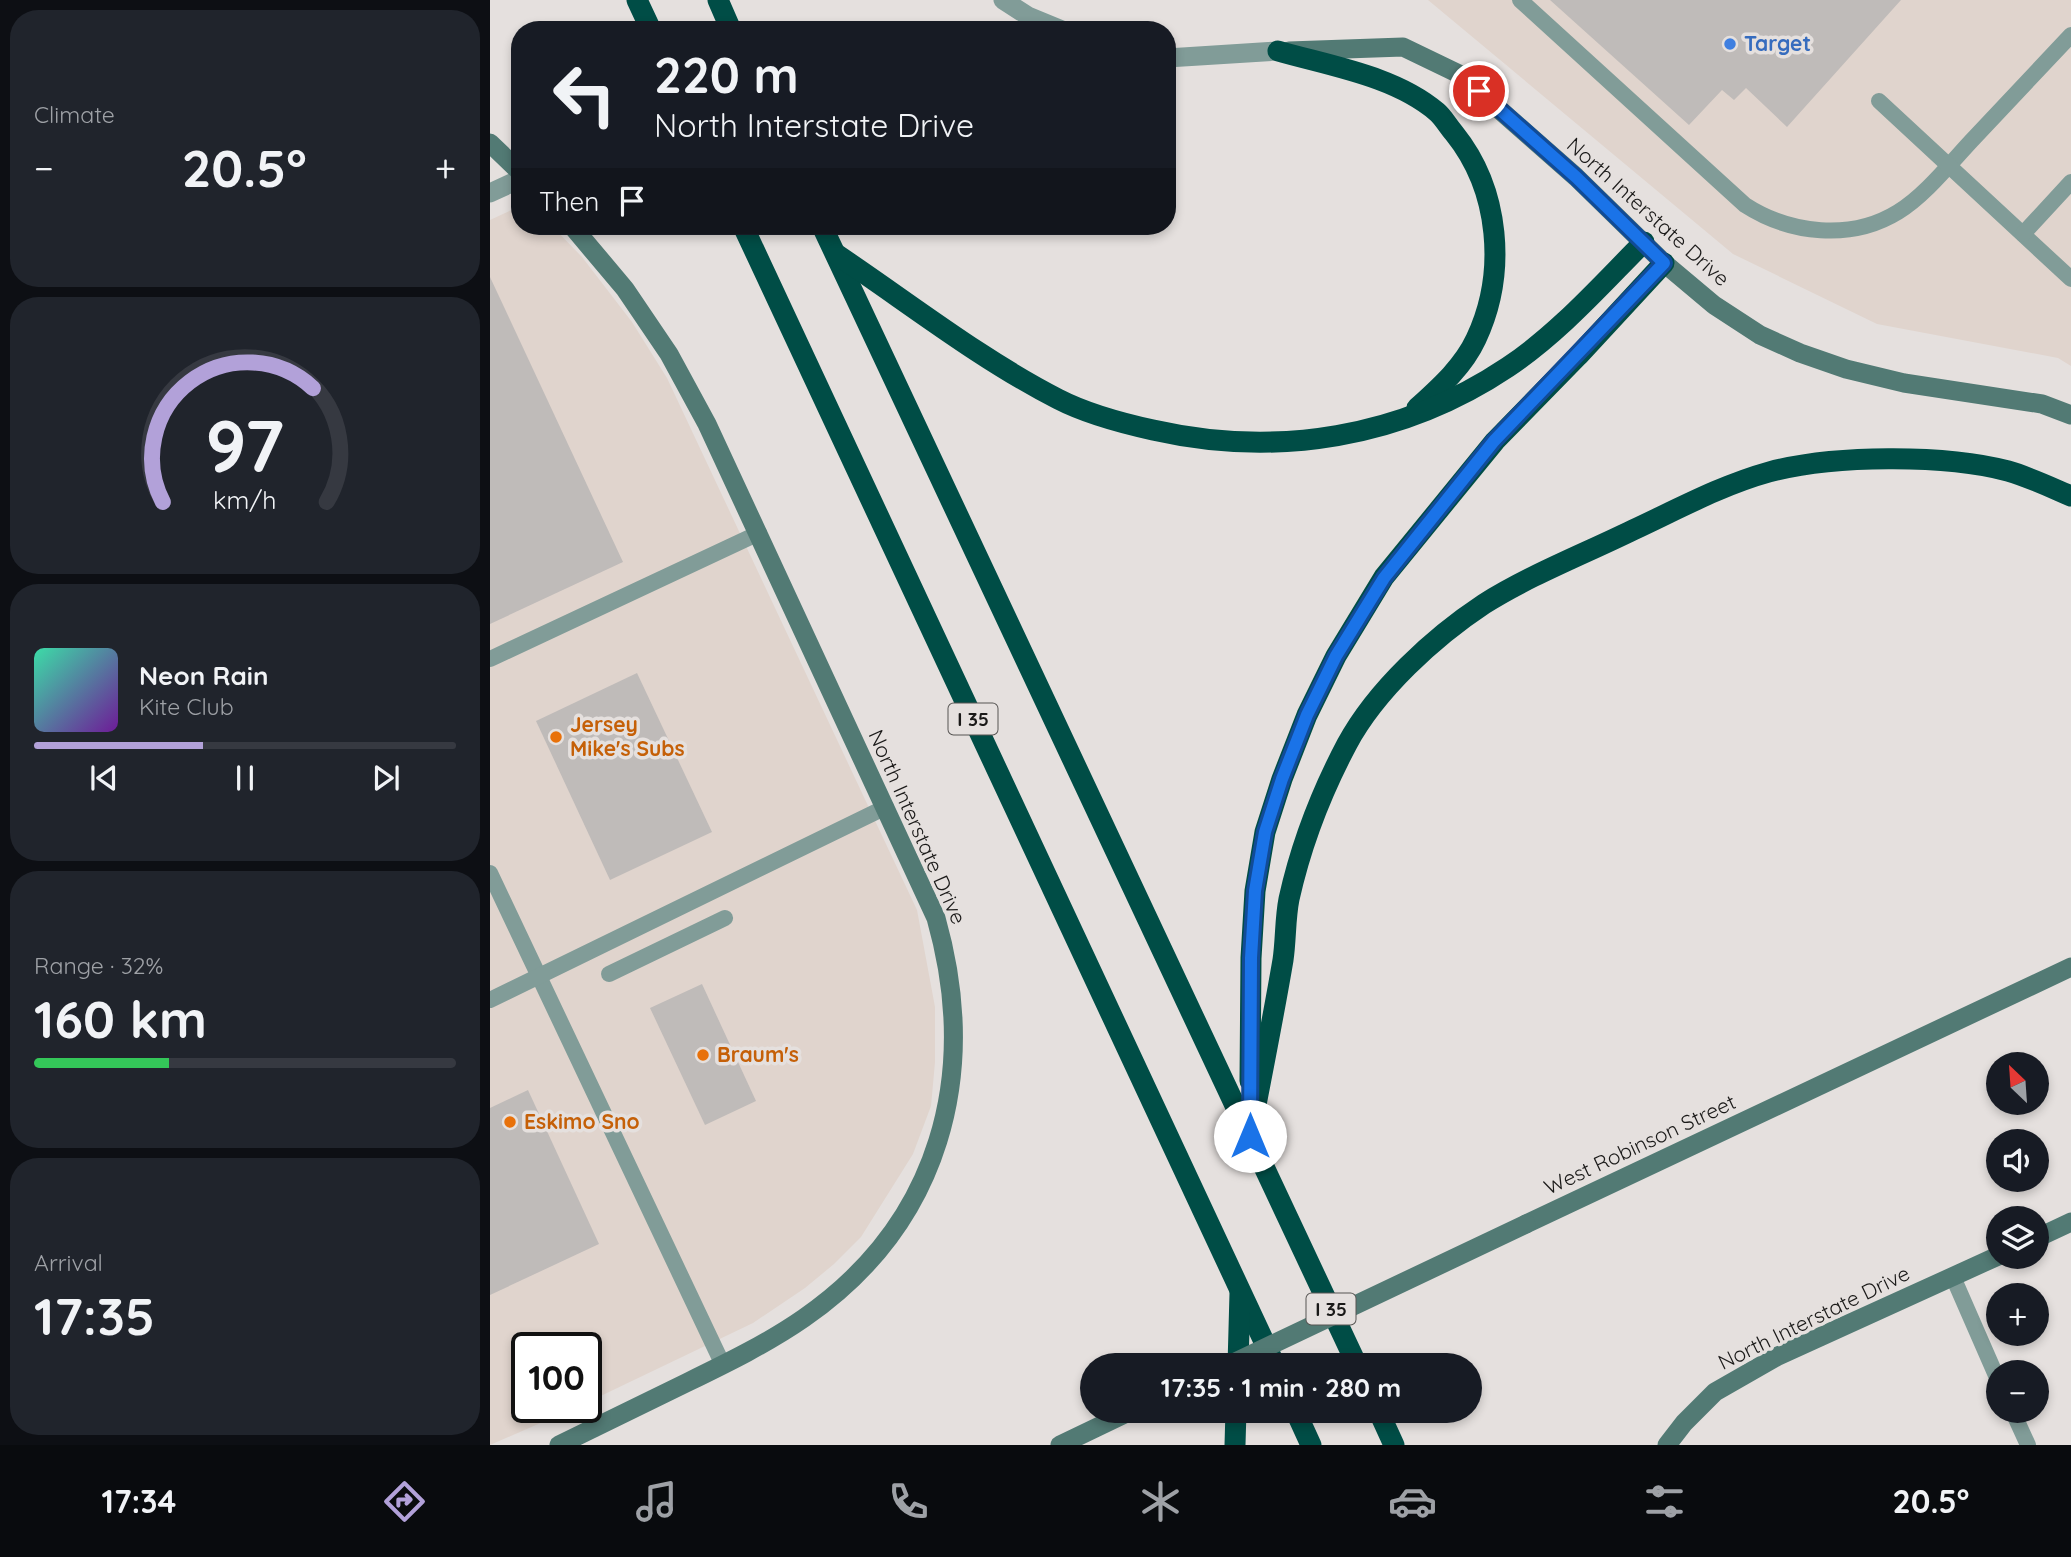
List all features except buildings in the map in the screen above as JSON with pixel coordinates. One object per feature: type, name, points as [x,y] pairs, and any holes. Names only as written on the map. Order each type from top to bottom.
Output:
[{"type":"highway","points":[[637,0],[647,21]]},
{"type":"highway","points":[[718,0],[727,21]]},
{"type":"highway","points":[[1278,51],[1389,83],[1437,112],[1467,149],[1483,182],[1493,223],[1496,259],[1492,299],[1475,341],[1449,379],[1406,419]]},
{"type":"highway","name":"I 35","points":[[747,235],[1270,1353]]},
{"type":"highway","name":"I 35","points":[[826,235],[1351,1353]]},
{"type":"highway","points":[[835,253],[993,361],[1059,400],[1119,423],[1194,439],[1248,444],[1328,438],[1406,419],[1461,395],[1509,367],[1562,324],[1644,242]]},
{"type":"highway","points":[[1250,1136],[1251,958],[1255,891],[1265,832],[1307,715],[1336,656],[1384,578],[1494,441],[1664,263]]},
{"type":"highway","points":[[1250,1136],[1284,957],[1288,903],[1301,850],[1321,796],[1348,741],[1380,696],[1429,647],[1484,604],[1716,491],[1770,472],[1884,459],[1967,463],[2008,471],[2071,496]]},
{"type":"highway","points":[[1238,1353],[1240,1288]]},
{"type":"highway","points":[[1235,1445],[1236,1423]]},
{"type":"highway","points":[[1301,1423],[1311,1445]]},
{"type":"highway","points":[[1384,1423],[1394,1445]]},
{"type":"main road","name":"North Interstate Drive","points":[[1278,51],[1403,47],[1459,74],[1576,177],[1664,263],[1714,305],[1760,335],[1846,369],[1904,383],[2042,404],[2071,415]]},
{"type":"main road","points":[[490,144],[511,164]]},
{"type":"main road","name":"North Interstate Drive","points":[[559,1445],[723,1365],[803,1319],[829,1300],[859,1272],[906,1211],[929,1167],[951,1088],[955,1046],[947,956],[936,918],[886,807],[759,533],[669,354],[625,289],[580,235]]},
{"type":"main road","name":"West Robinson Street","points":[[1254,1353],[2071,967]]},
{"type":"main road","points":[[2049,1232],[2071,1222]]},
{"type":"main road","name":"North Interstate Drive","points":[[1667,1445],[1684,1423],[1715,1392],[1778,1356],[1986,1262]]},
{"type":"main road","points":[[1066,1442],[1106,1423]]},
{"type":"street","points":[[1003,0],[1040,21]]},
{"type":"street","name":"North Interstate Drive","points":[[1176,57],[1278,51]]},
{"type":"street","points":[[490,193],[511,183]]},
{"type":"lane","points":[[1521,0],[1745,205],[1766,218],[1814,230],[1845,230],[1871,225],[1899,212],[1948,165],[2071,35]]},
{"type":"lane","points":[[1879,101],[2071,279]]},
{"type":"lane","points":[[2023,234],[2071,182]]},
{"type":"lane","points":[[490,659],[759,533]]},
{"type":"lane","points":[[490,1000],[886,807]]},
{"type":"lane","points":[[490,873],[723,1365]]},
{"type":"lane","points":[[609,974],[725,918]]},
{"type":"lane","points":[[1953,1277],[1989,1360]]},
{"type":"lane","points":[[2018,1423],[2028,1445]]},
{"type":"shaded area","points":[[1428,0],[2071,0],[2071,366],[2058,358],[1877,324],[1733,254]]},
{"type":"shaded area","points":[[511,210],[511,235],[561,235],[582,257],[632,322],[667,378],[917,910],[935,1007],[935,1062],[931,1106],[913,1154],[861,1237],[834,1264],[805,1288],[753,1323],[602,1395],[602,1332],[511,1332],[511,1423],[540,1423],[490,1445],[490,220]]},
{"type":"place","name":"Target","points":[[1730,44]]},
{"type":"place","name":"Jersey Mike's Subs","points":[[556,737]]},
{"type":"place","name":"Braum's","points":[[703,1055]]},
{"type":"place","name":"Eskimo Sno","points":[[510,1122]]},
{"type":"route","points":[[1250,1136],[1251,958],[1255,891],[1265,832],[1307,715],[1336,656],[1384,578],[1494,441],[1664,263],[1576,177],[1479,91]]}]
